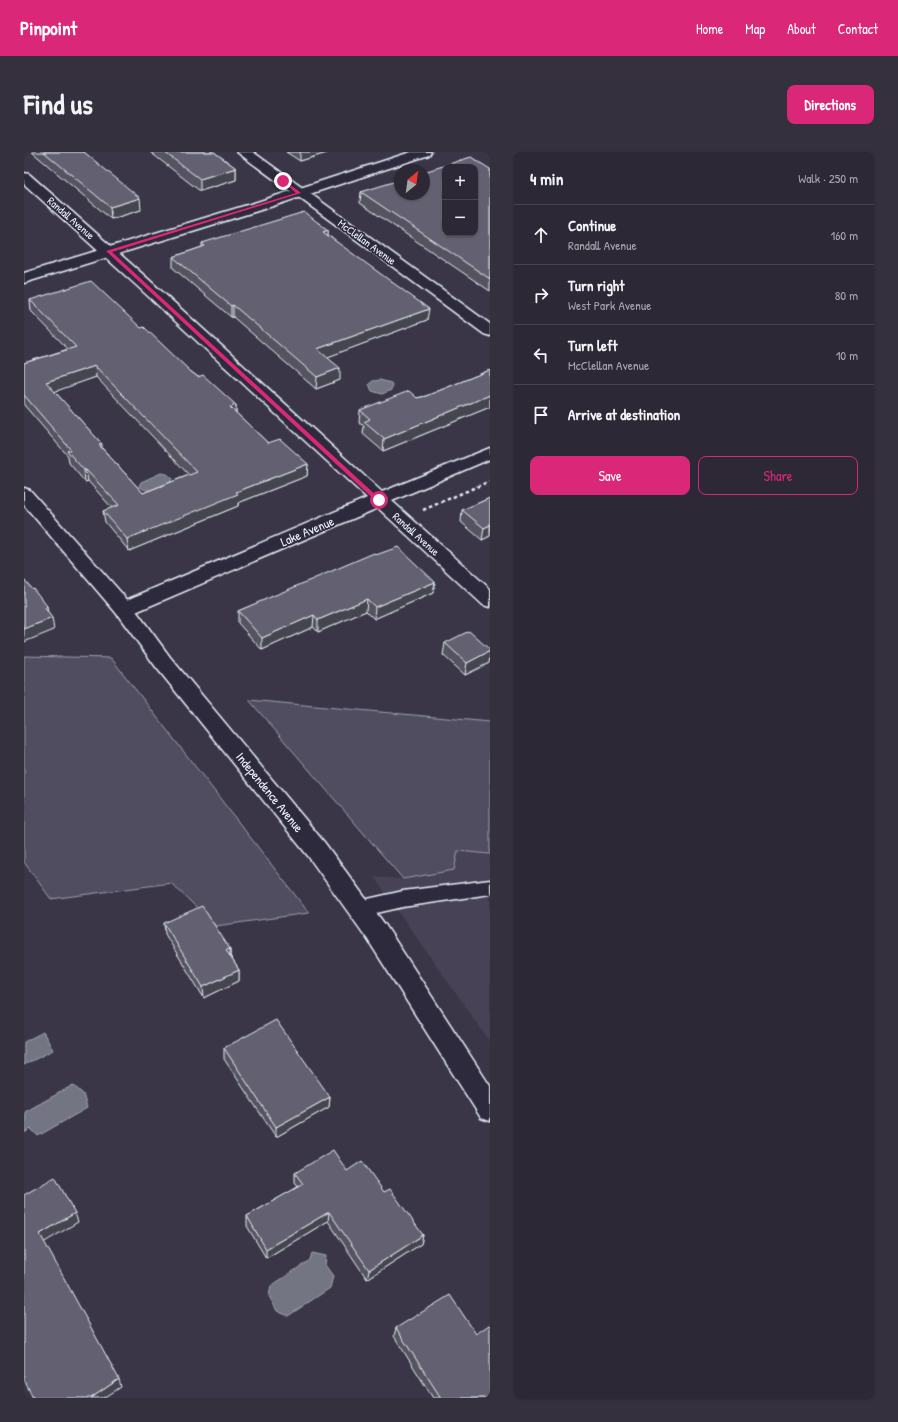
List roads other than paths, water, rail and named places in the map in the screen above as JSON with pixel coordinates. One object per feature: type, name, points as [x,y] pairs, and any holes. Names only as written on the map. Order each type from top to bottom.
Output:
[{"type":"street","name":"McClellan Avenue","points":[[244,152],[490,331]]},
{"type":"street","points":[[24,278],[299,193],[424,152]]},
{"type":"street","name":"Randall Avenue","points":[[24,177],[108,251],[490,600]]},
{"type":"street","name":"Lake Avenue","points":[[124,609],[490,453]]},
{"type":"street","name":"Independence Avenue","points":[[24,494],[124,609],[163,662],[316,849],[377,933],[490,1109]]},
{"type":"lane","points":[[359,909],[403,899],[490,887]]},
{"type":"water","points":[[380,380],[391,383],[393,387],[391,390],[382,394],[372,391],[369,384],[373,381]]},
{"type":"water","points":[[161,473],[167,474],[172,478],[170,483],[150,490],[143,489],[139,486],[141,482]]},
{"type":"water","points":[[43,1032],[53,1050],[24,1065],[24,1042]]},
{"type":"water","points":[[73,1085],[83,1094],[87,1108],[38,1136],[31,1129],[24,1133],[24,1122],[26,1121],[25,1112]]},
{"type":"water","points":[[312,1253],[326,1256],[325,1265],[333,1276],[330,1288],[288,1316],[277,1311],[269,1296],[271,1286],[310,1260]]}]
